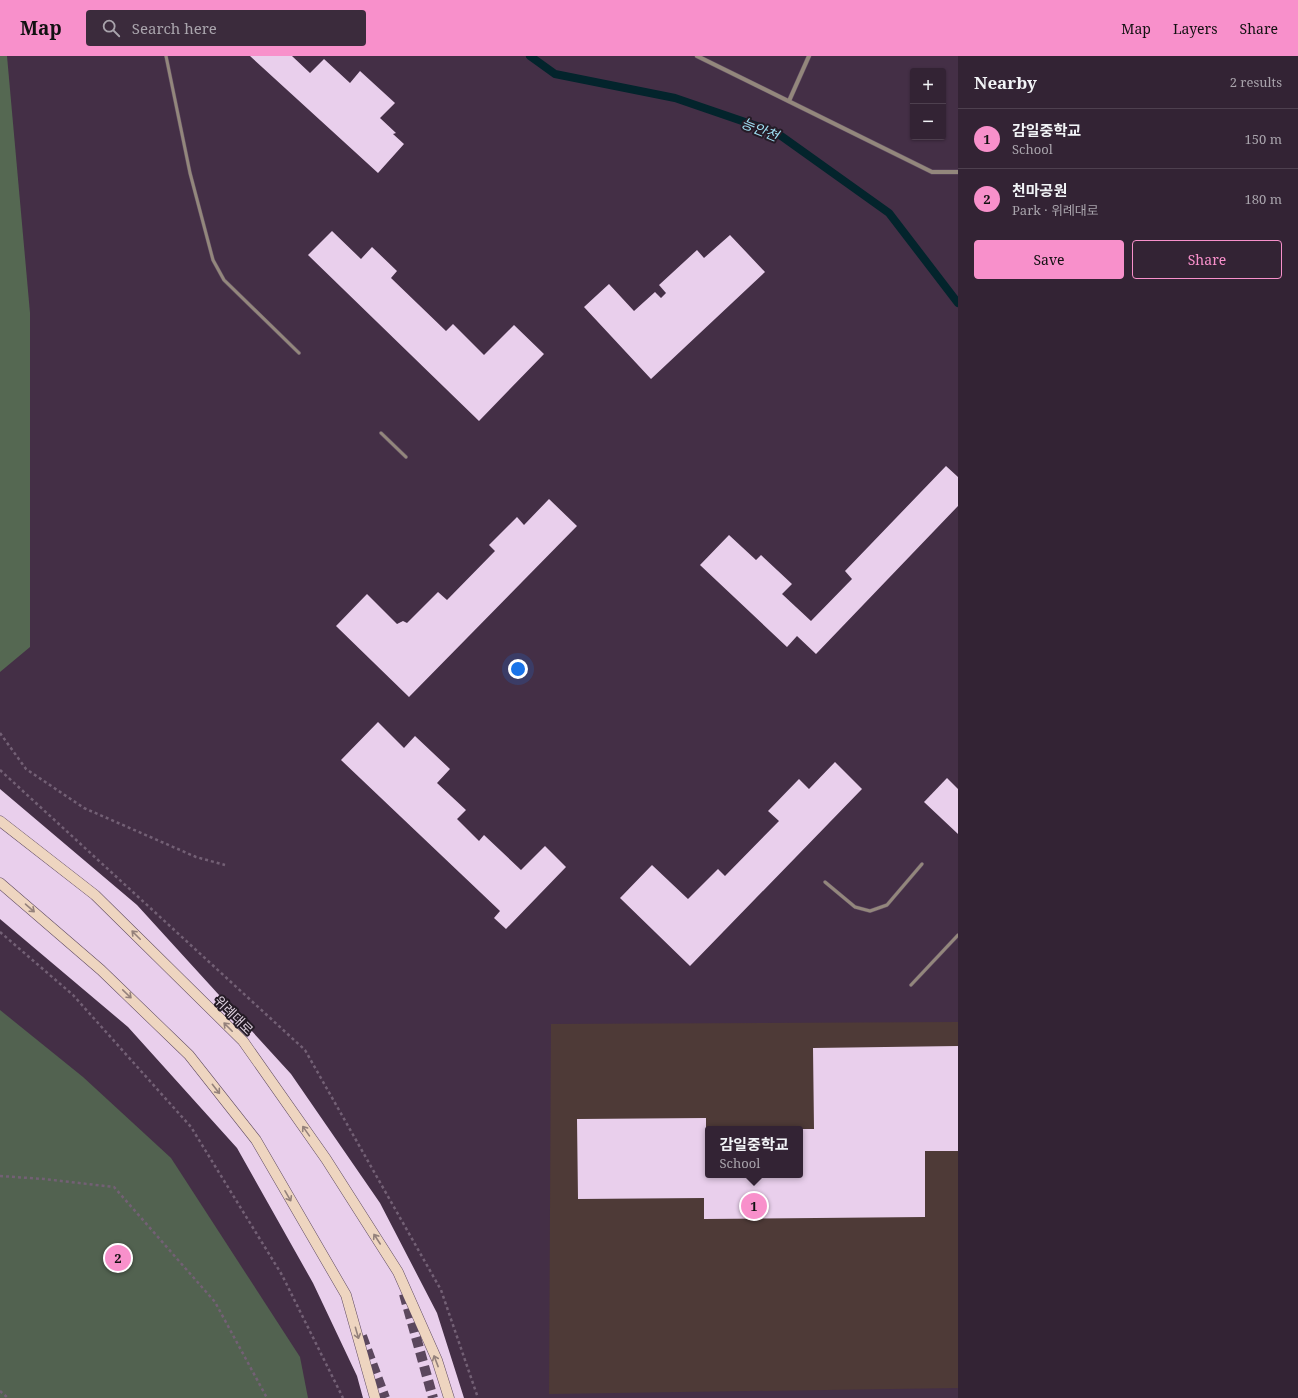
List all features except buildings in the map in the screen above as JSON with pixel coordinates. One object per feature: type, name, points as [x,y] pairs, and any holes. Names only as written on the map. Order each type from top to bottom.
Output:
[{"type":"main road","name":"위례대로","points":[[0,821],[95,895],[243,1041],[326,1159],[398,1272],[436,1360],[449,1398]]},
{"type":"main road","points":[[0,883],[101,970],[189,1054],[256,1140],[346,1295],[375,1398]]},
{"type":"street","points":[[697,56],[932,172],[958,172]]},
{"type":"street","points":[[789,101],[809,56]]},
{"type":"lane","points":[[166,56],[190,173],[213,260],[224,280],[299,353]]},
{"type":"lane","points":[[381,433],[406,457]]},
{"type":"lane","points":[[825,882],[855,907],[870,911],[886,905],[922,864]]},
{"type":"lane","points":[[911,985],[958,935]]},
{"type":"path","points":[[0,733],[26,770],[84,808],[196,857],[225,865]]},
{"type":"path","points":[[0,932],[73,995],[191,1127],[282,1275],[343,1398]]},
{"type":"path","points":[[0,1176],[44,1179],[114,1187],[215,1302],[267,1398]]},
{"type":"path","points":[[0,1391],[8,1398]]},
{"type":"shaded area","points":[[958,1022],[958,1388],[549,1394],[551,1024]]},
{"type":"green space","points":[[0,56],[7,56],[30,313],[30,647],[0,672]]},
{"type":"green space","points":[[0,1010],[83,1077],[171,1158],[300,1357],[308,1398],[0,1398]]},
{"type":"waterway","name":"능안천","points":[[530,56],[555,74],[675,98],[777,133],[889,213],[958,303]]},
{"type":"tunnel","points":[[404,1294],[433,1398]]},
{"type":"tunnel","points":[[362,1336],[385,1398]]},
{"type":"place","name":"감일중학교","points":[[754,1206]]},
{"type":"place","name":"천마공원","points":[[118,1258]]}]
